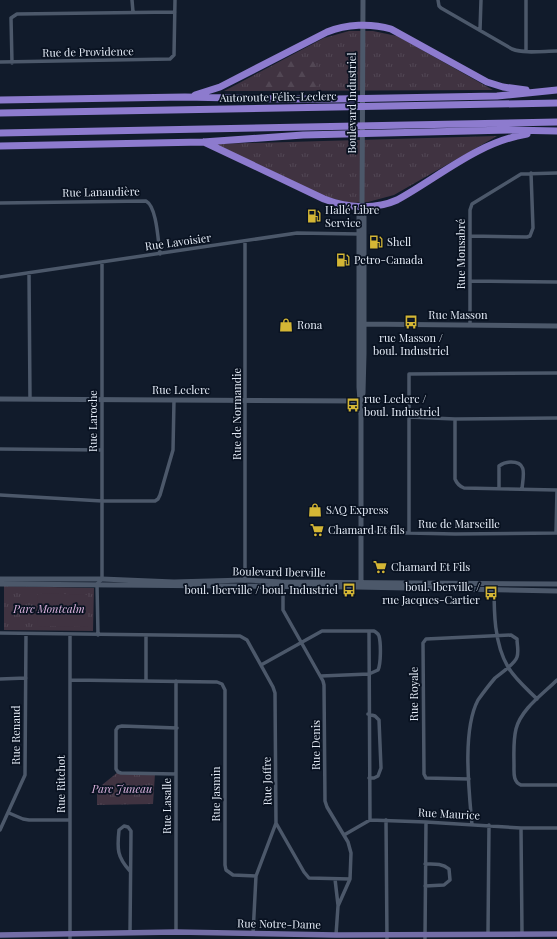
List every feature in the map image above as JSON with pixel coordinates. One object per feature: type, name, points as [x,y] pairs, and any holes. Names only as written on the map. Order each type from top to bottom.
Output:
[{"type":"highway","points":[[184,97],[209,92],[330,31],[343,27],[362,26],[383,27],[394,31],[477,78],[493,84],[516,90],[540,92]]},
{"type":"highway","points":[[0,100],[184,97],[328,99],[497,96],[557,90]]},
{"type":"highway","name":"Autoroute Félix-Leclerc","points":[[0,113],[557,103]]},
{"type":"highway","points":[[0,133],[557,122]]},
{"type":"highway","points":[[0,146],[203,142],[303,135],[501,130],[557,131]]},
{"type":"highway","points":[[203,142],[324,199],[340,204],[362,207],[382,205],[397,200],[492,144],[516,136],[544,131]]},
{"type":"main road","name":"Rue Notre-Dame","points":[[0,935],[71,936],[176,932],[344,937],[472,937],[488,934],[505,937],[522,934],[555,935]]},
{"type":"street","points":[[132,0],[133,12]]},
{"type":"street","points":[[12,63],[11,18],[15,15],[175,12],[175,0]]},
{"type":"street","name":"Boulevard Industriel","points":[[362,324],[364,215],[362,207],[363,0]]},
{"type":"street","points":[[438,0],[441,8],[512,49],[517,51],[557,51]]},
{"type":"street","points":[[480,30],[481,0]]},
{"type":"street","points":[[526,0],[526,51]]},
{"type":"street","name":"Rue de Providence","points":[[0,62],[12,63],[170,59],[174,55],[175,12]]},
{"type":"street","points":[[470,236],[530,236],[533,228],[531,173]]},
{"type":"street","name":"Rue Monsabré","points":[[470,325],[470,210],[472,204],[518,175],[531,173],[557,173]]},
{"type":"street","name":"Rue Lanaudière","points":[[0,203],[146,201],[149,202],[153,209],[160,254]]},
{"type":"street","name":"Boulevard Industriel","points":[[361,585],[361,401],[364,385],[359,215],[362,207]]},
{"type":"street","name":"Rue Lavoisier","points":[[0,277],[297,234],[359,234]]},
{"type":"street","name":"Rue de Normandie","points":[[245,241],[245,583]]},
{"type":"street","name":"Rue Laroche","points":[[102,262],[102,579]]},
{"type":"street","points":[[29,273],[30,399]]},
{"type":"street","points":[[470,281],[557,282]]},
{"type":"street","name":"Rue Masson","points":[[362,324],[557,326]]},
{"type":"street","points":[[409,533],[409,374],[557,373]]},
{"type":"street","name":"Rue Leclerc","points":[[0,399],[361,401]]},
{"type":"street","points":[[0,495],[102,501],[155,501],[158,499],[173,450],[174,400]]},
{"type":"street","points":[[409,417],[455,419],[557,418]]},
{"type":"street","points":[[455,419],[455,479],[457,484],[464,488],[557,490],[556,533]]},
{"type":"street","points":[[0,449],[102,450]]},
{"type":"street","points":[[499,489],[499,466],[505,462],[515,462],[523,467],[522,489]]},
{"type":"street","name":"Rue de Marseille","points":[[361,532],[556,533]]},
{"type":"street","name":"Boulevard Iberville","points":[[0,579],[102,579],[245,583],[283,586],[361,585]]},
{"type":"street","points":[[98,635],[97,584],[102,579]]},
{"type":"street","name":"Boulevard Iberville","points":[[0,584],[281,582],[494,587],[557,591]]},
{"type":"street","name":"Boulevard Iberville","points":[[494,587],[557,584]]},
{"type":"street","name":"Rue Denis","points":[[283,586],[282,608],[321,676],[324,685],[325,801],[344,835],[351,853],[350,879],[338,906]]},
{"type":"street","points":[[494,587],[497,636],[508,667],[515,677],[537,699]]},
{"type":"street","points":[[261,665],[322,631],[374,631],[379,636],[381,664],[378,670],[369,674],[321,676]]},
{"type":"street","points":[[369,631],[368,714],[370,820]]},
{"type":"street","points":[[0,633],[146,635],[146,680]]},
{"type":"street","name":"Rue Renaud","points":[[0,830],[25,776],[26,634]]},
{"type":"street","name":"Rue Ritchot","points":[[70,634],[71,936]]},
{"type":"street","name":"Rue Joffre","points":[[146,635],[240,636],[247,640],[275,693],[276,823],[256,876],[253,934]]},
{"type":"street","points":[[472,825],[468,779],[470,728],[474,710],[488,687],[516,660],[518,655],[517,639],[511,635],[497,636]]},
{"type":"street","name":"Rue Royale","points":[[468,779],[426,778],[424,774],[423,643],[426,639],[497,636]]},
{"type":"street","points":[[0,679],[26,678]]},
{"type":"street","points":[[71,680],[176,681]]},
{"type":"street","points":[[557,680],[537,699],[520,719],[515,730],[514,776],[517,784],[521,785],[557,785]]},
{"type":"street","name":"Rue Jasmin","points":[[176,681],[217,682],[224,686],[225,866],[226,870],[233,875],[256,876]]},
{"type":"street","name":"Rue Lasalle","points":[[176,681],[176,932]]},
{"type":"street","points":[[368,714],[375,716],[379,720],[381,768],[378,776],[369,778]]},
{"type":"street","points":[[176,774],[118,772],[116,769],[116,730],[118,727],[122,726],[177,728]]},
{"type":"street","points":[[9,813],[29,820],[70,820]]},
{"type":"street","name":"Rue Maurice","points":[[344,835],[370,820],[488,825],[521,828],[557,828]]},
{"type":"street","points":[[386,820],[387,937]]},
{"type":"street","points":[[425,937],[426,822]]},
{"type":"street","points":[[276,823],[304,872],[309,878],[350,879]]},
{"type":"street","points":[[488,825],[488,934]]},
{"type":"street","points":[[130,871],[122,861],[119,854],[119,830],[124,826],[128,827],[131,831],[130,933]]},
{"type":"street","points":[[521,828],[522,934]]},
{"type":"street","points":[[425,886],[444,885],[450,880],[449,869],[437,864],[426,864]]},
{"type":"street","name":"Rue Denis","points":[[335,879],[338,906],[336,936]]},
{"type":"street","points":[[0,935],[2,939]]},
{"type":"green space","points":[[349,31],[373,31],[397,36],[493,90],[224,91],[324,38]]},
{"type":"green space","points":[[297,57],[312,59],[320,74],[318,86],[301,90],[266,88],[262,84],[262,73]]},
{"type":"green space","points":[[497,136],[394,195],[368,202],[351,203],[326,197],[215,144]]},
{"type":"green space","name":"Parc Montcalm","points":[[4,586],[94,588],[93,631],[4,630]]},
{"type":"green space","points":[[38,593],[88,595],[88,627],[37,626]]},
{"type":"green space","name":"Parc Juneau","points":[[118,772],[155,774],[153,804],[97,805],[97,789]]},
{"type":"place","name":"Hallé Libre Service","points":[[314,216]]},
{"type":"place","name":"Shell","points":[[376,242]]},
{"type":"place","name":"Petro-Canada","points":[[343,260]]},
{"type":"place","name":"rue Masson / boul. Industriel","points":[[411,322]]},
{"type":"place","name":"Rona","points":[[286,325]]},
{"type":"place","name":"rue Leclerc / boul. Industriel","points":[[353,405]]},
{"type":"place","name":"SAQ Express","points":[[315,510]]},
{"type":"place","name":"Chamard Et fils","points":[[317,530]]},
{"type":"place","name":"Chamard Et Fils","points":[[380,567]]},
{"type":"place","name":"boul. Iberville / boul. Industriel","points":[[349,590]]},
{"type":"place","name":"boul. Iberville / rue Jacques-Cartier","points":[[491,593]]}]
